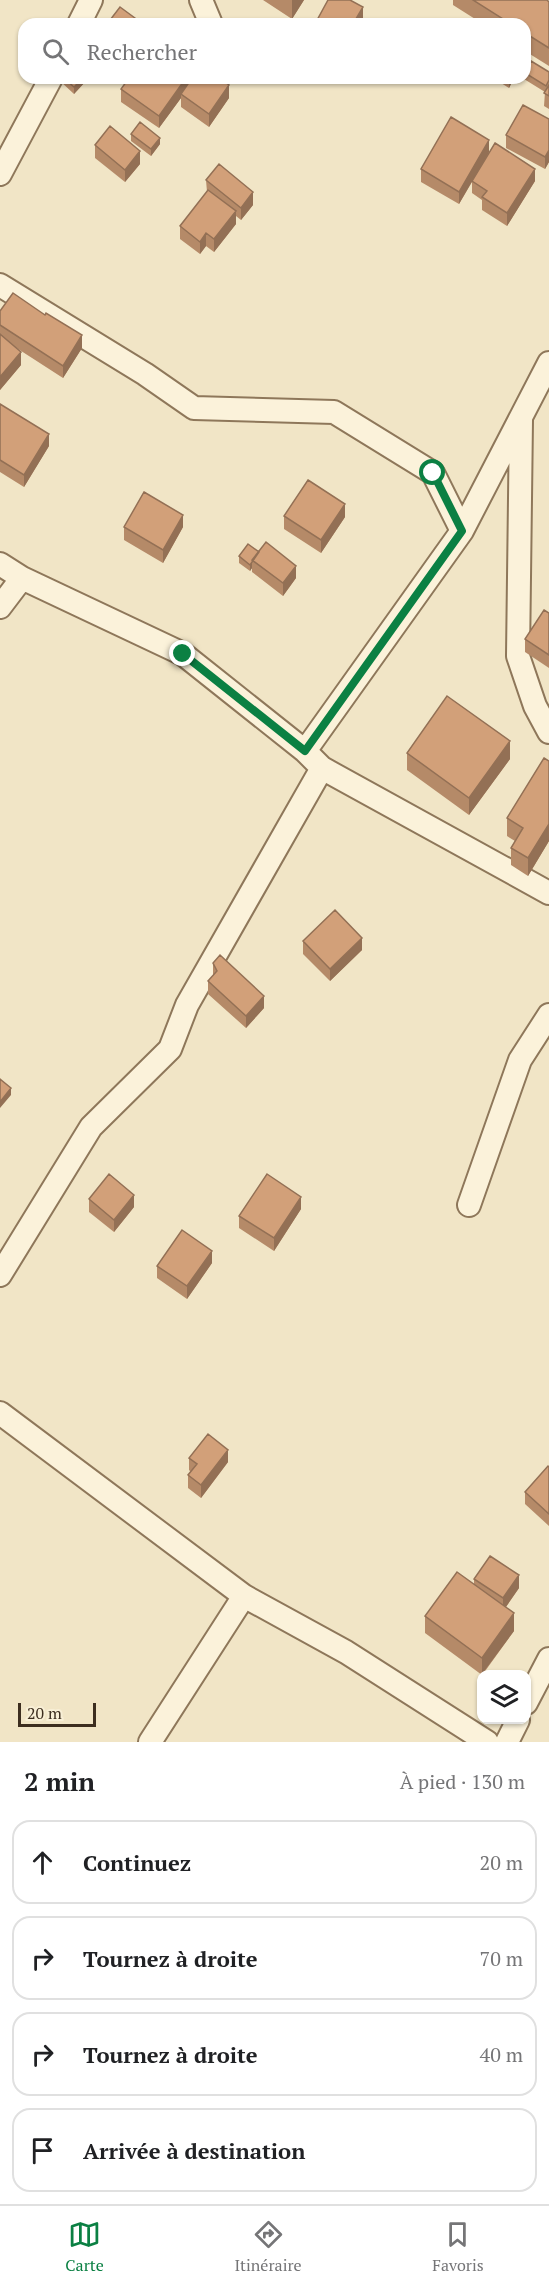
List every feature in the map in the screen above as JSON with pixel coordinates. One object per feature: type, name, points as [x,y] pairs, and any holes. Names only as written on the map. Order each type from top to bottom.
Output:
[{"type":"street","points":[[82,18],[91,0]]},
{"type":"street","points":[[201,0],[208,18]]},
{"type":"street","points":[[0,174],[48,84]]},
{"type":"street","points":[[0,285],[144,374],[194,408],[334,412],[433,473],[462,531]]},
{"type":"street","points":[[305,751],[462,531],[549,363]]},
{"type":"street","points":[[521,415],[518,656],[535,706],[549,732]]},
{"type":"street","points":[[0,564],[22,578],[183,654],[305,751],[322,768],[549,893]]},
{"type":"street","points":[[0,607],[22,578]]},
{"type":"street","points":[[0,1275],[91,1127],[170,1049],[187,1005],[322,768]]},
{"type":"street","points":[[469,1205],[520,1060],[549,1015]]},
{"type":"street","points":[[0,1413],[244,1596],[346,1652],[488,1742]]},
{"type":"street","points":[[150,1742],[244,1596]]},
{"type":"street","points":[[531,1693],[549,1659]]},
{"type":"street","points":[[507,1742],[516,1724]]},
{"type":"building","points":[[328,0],[350,0],[363,7],[357,18],[318,18]]},
{"type":"building","points":[[473,0],[547,0],[549,2],[549,48],[531,37],[531,18],[502,18]]},
{"type":"building","points":[[120,7],[135,18],[112,18]]},
{"type":"building","points":[[531,61],[549,72],[546,86],[531,77]]},
{"type":"building","points":[[125,84],[182,84],[159,116],[121,89]]},
{"type":"building","points":[[188,84],[229,85],[209,114],[181,94]]},
{"type":"building","points":[[549,85],[549,96],[544,93]]},
{"type":"building","points":[[523,105],[549,119],[549,150],[545,157],[506,135]]},
{"type":"building","points":[[451,117],[489,140],[459,192],[421,169]]},
{"type":"building","points":[[140,122],[160,138],[151,149],[131,134]]},
{"type":"building","points":[[110,126],[140,151],[125,170],[95,145]]},
{"type":"building","points":[[495,143],[535,169],[507,213],[482,197],[487,191],[472,181]]},
{"type":"building","points":[[219,164],[253,192],[241,208],[206,180]]},
{"type":"building","points":[[208,190],[236,211],[214,239],[206,233],[200,242],[180,226]]},
{"type":"building","points":[[13,293],[45,315],[46,313],[82,335],[63,366],[0,325],[0,311]]},
{"type":"building","points":[[0,334],[21,352],[0,377]]},
{"type":"building","points":[[0,404],[49,434],[24,475],[0,460]]},
{"type":"building","points":[[308,480],[345,504],[321,540],[284,516]]},
{"type":"building","points":[[144,492],[183,515],[163,550],[124,527]]},
{"type":"building","points":[[266,542],[296,566],[283,583],[252,560]]},
{"type":"building","points":[[248,544],[259,552],[250,565],[239,556]]},
{"type":"building","points":[[544,610],[549,613],[549,655],[525,639]]},
{"type":"building","points":[[447,696],[510,741],[469,798],[407,753]]},
{"type":"building","points":[[544,758],[549,761],[549,824],[528,858],[511,848],[523,828],[507,818]]},
{"type":"building","points":[[335,910],[362,938],[330,969],[303,941]]},
{"type":"building","points":[[220,955],[264,996],[246,1016],[208,981],[217,971],[213,963]]},
{"type":"building","points":[[0,1079],[11,1088],[0,1102]]},
{"type":"building","points":[[109,1174],[134,1195],[114,1220],[89,1199]]},
{"type":"building","points":[[267,1174],[301,1197],[274,1238],[239,1216]]},
{"type":"building","points":[[182,1230],[212,1251],[187,1286],[157,1266]]},
{"type":"building","points":[[208,1434],[228,1450],[201,1485],[188,1475],[197,1464],[189,1458]]},
{"type":"building","points":[[549,1467],[549,1514],[525,1492]]},
{"type":"building","points":[[490,1556],[519,1575],[503,1598],[474,1579]]},
{"type":"building","points":[[457,1572],[514,1613],[482,1658],[425,1616]]},
{"type":"route","points":[[183,654],[305,751],[462,531],[433,473]]}]
